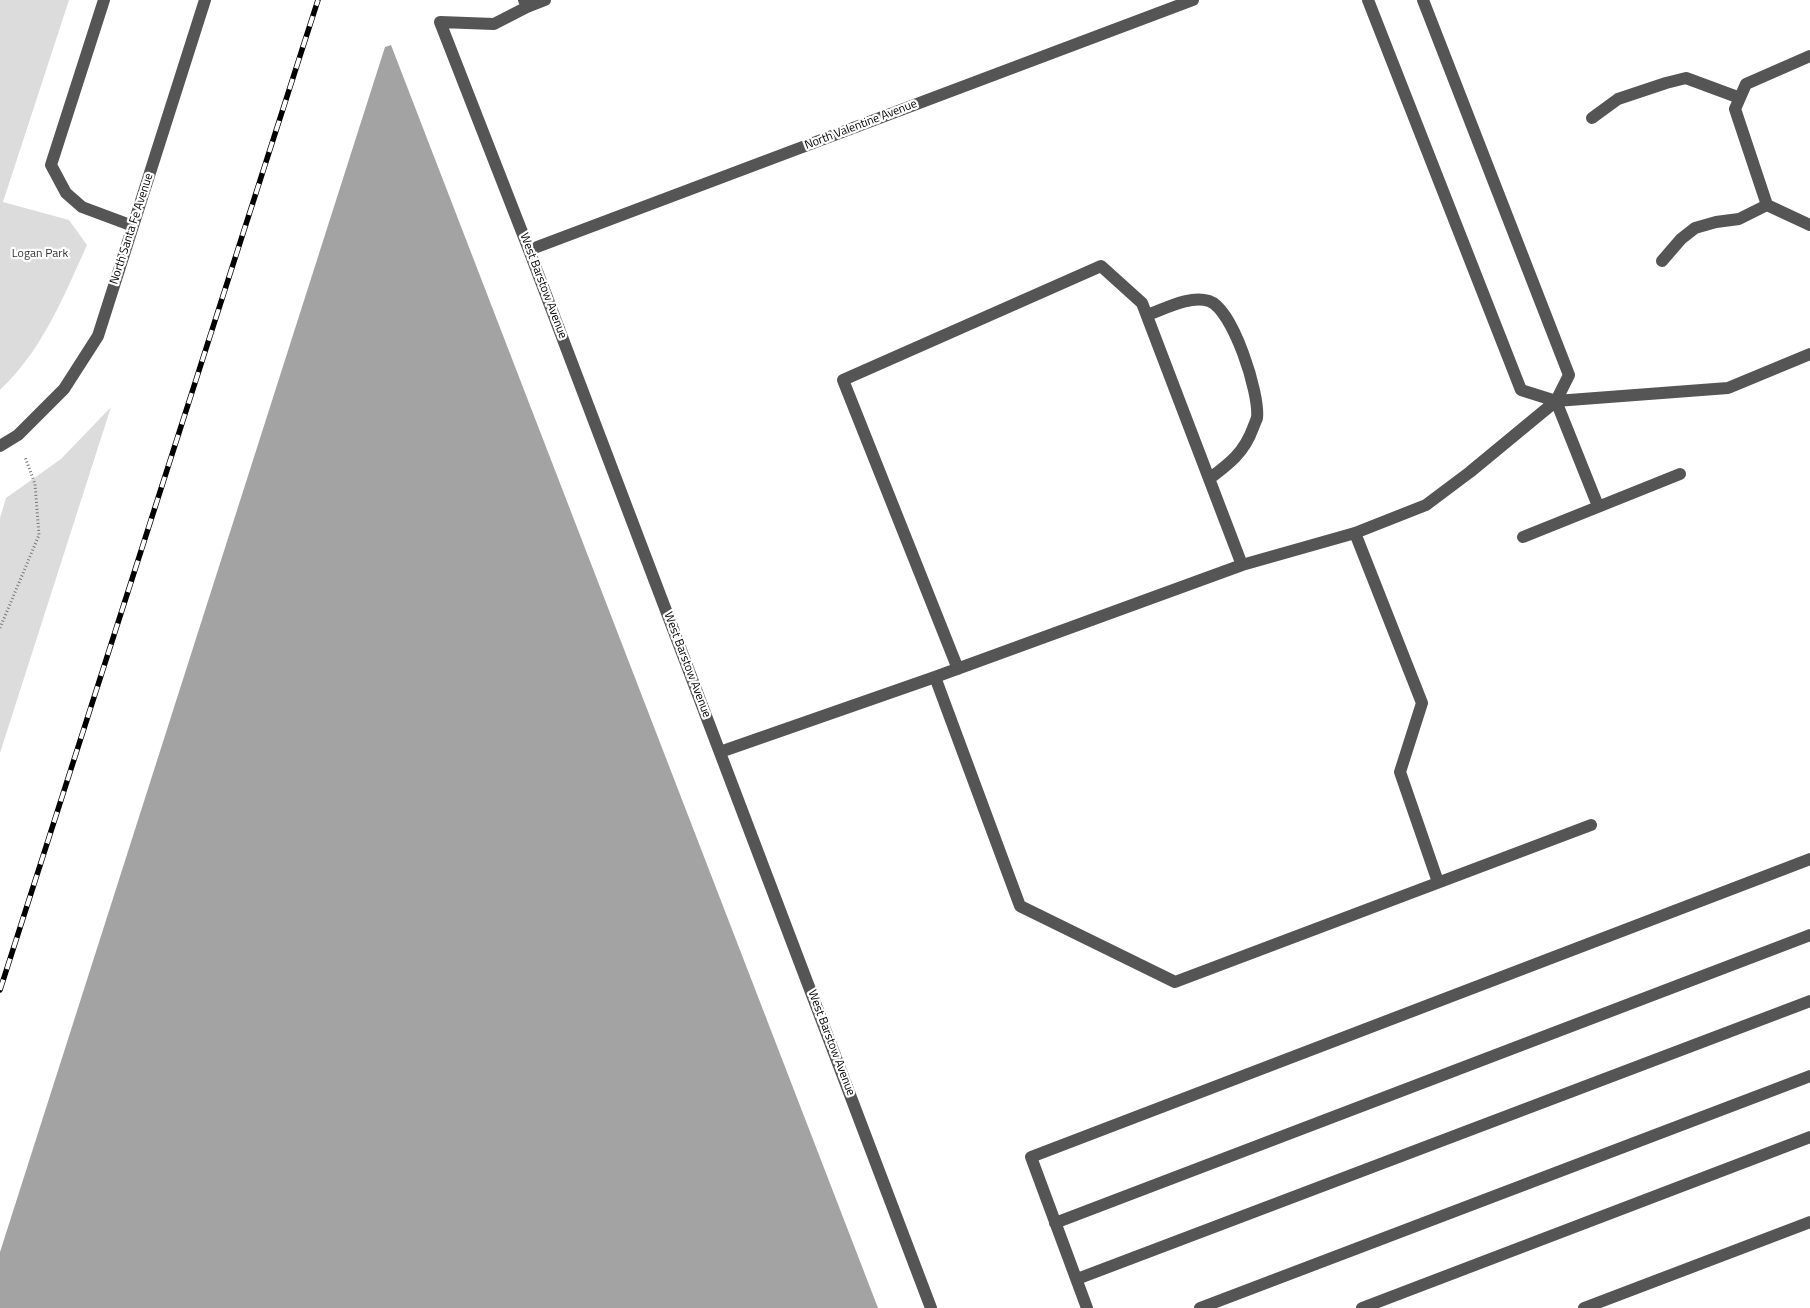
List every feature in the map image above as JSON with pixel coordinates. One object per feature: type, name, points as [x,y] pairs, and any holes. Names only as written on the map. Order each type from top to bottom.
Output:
[{"type":"street","points":[[104,0],[51,165],[66,193],[82,207],[133,226]]},
{"type":"street","name":"North Santa Fe Avenue","points":[[18,435],[64,389],[98,336],[205,0]]},
{"type":"street","points":[[526,4],[545,0]]},
{"type":"street","name":"North Valentine Avenue","points":[[529,250],[1192,0]]},
{"type":"street","points":[[1368,0],[1521,390],[1556,401],[1728,388],[1810,354]]},
{"type":"street","points":[[720,752],[958,669],[1242,565],[1355,533],[1426,505],[1470,472],[1556,401],[1569,375],[1424,0]]},
{"type":"street","name":"West Barstow Avenue","points":[[526,4],[494,24],[440,22],[529,250],[932,1308]]},
{"type":"street","points":[[1810,56],[1746,84],[1735,109],[1767,205],[1810,225]]},
{"type":"street","points":[[1592,118],[1618,99],[1686,78],[1740,98]]},
{"type":"street","points":[[1662,260],[1681,239],[1695,228],[1716,222],[1739,219],[1767,205]]},
{"type":"street","points":[[958,669],[843,380],[1101,266],[1142,302],[1242,565]]},
{"type":"street","points":[[1146,315],[1192,300],[1209,301],[1221,308],[1236,336],[1253,382],[1257,417],[1248,442],[1231,463],[1209,479]]},
{"type":"street","points":[[1556,401],[1598,506]]},
{"type":"street","points":[[0,446],[18,435]]},
{"type":"street","points":[[1523,537],[1680,474]]},
{"type":"street","points":[[1355,533],[1422,703],[1400,772],[1438,882]]},
{"type":"street","points":[[935,677],[1020,906],[1175,982],[1591,825]]},
{"type":"street","points":[[1087,1308],[1031,1157],[1810,859]]},
{"type":"street","points":[[1055,1223],[1810,935]]},
{"type":"street","points":[[1077,1279],[1810,1001]]},
{"type":"street","points":[[1200,1308],[1810,1076]]},
{"type":"street","points":[[1362,1308],[1810,1137]]},
{"type":"street","points":[[1584,1308],[1810,1222]]},
{"type":"path","points":[[0,628],[40,535],[35,484],[18,435]]},
{"type":"green space","name":"Logan Park","points":[[0,0],[69,0],[3,202],[69,220],[87,245],[51,322],[28,358],[0,390]]},
{"type":"green space","points":[[111,407],[0,753],[0,518],[6,498],[61,459]]},
{"type":"shaded area","points":[[391,45],[878,1308],[0,1308],[0,1252],[385,47]]},
{"type":"railway","points":[[0,990],[318,0]]}]
